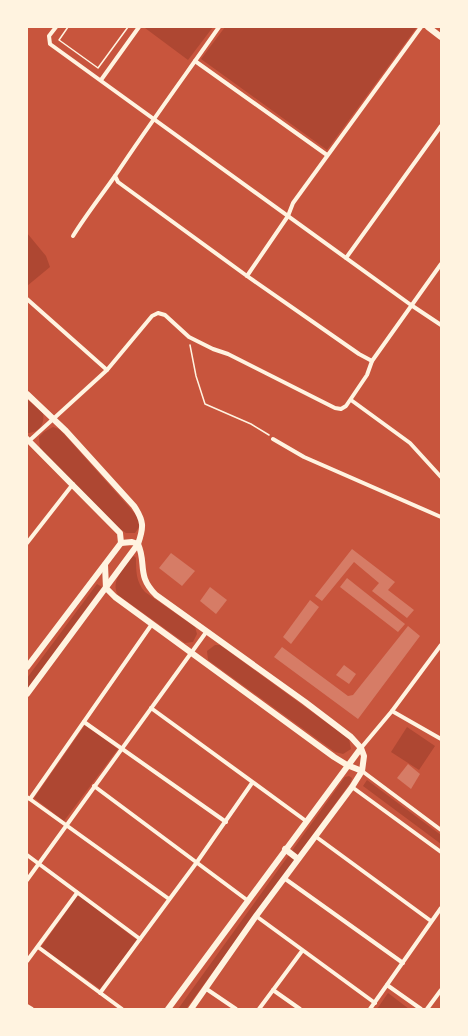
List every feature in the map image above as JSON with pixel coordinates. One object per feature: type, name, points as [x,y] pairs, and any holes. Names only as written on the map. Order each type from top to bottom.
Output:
[{"type":"street","points":[[56,27],[48,40],[50,44],[411,305],[441,325]]},
{"type":"street","points":[[101,80],[139,27]]},
{"type":"street","points":[[73,236],[89,210],[115,176],[153,118],[219,27]]},
{"type":"street","points":[[247,276],[288,216],[293,202],[421,27]]},
{"type":"street","points":[[428,27],[441,37]]},
{"type":"street","points":[[195,61],[327,155]]},
{"type":"street","points":[[346,258],[441,126]]},
{"type":"street","points":[[115,176],[118,182],[247,276],[359,354],[372,361]]},
{"type":"street","points":[[27,667],[121,543],[120,533],[28,440],[107,370],[152,316],[158,313],[166,315],[189,337],[213,350],[228,354],[336,408],[341,409],[350,400],[367,375],[372,361],[441,264]]},
{"type":"street","points":[[27,299],[107,370]]},
{"type":"street","points":[[27,394],[54,418],[142,519],[142,532],[138,544],[27,694]]},
{"type":"street","points":[[350,400],[410,444],[441,476]]},
{"type":"street","points":[[273,439],[304,458],[441,517]]},
{"type":"street","points":[[27,543],[73,484]]},
{"type":"street","points":[[121,543],[132,542],[138,544]]},
{"type":"street","points":[[138,544],[143,577],[147,586],[156,595],[305,702],[351,737],[361,748],[364,756],[362,771],[352,787],[256,916],[191,1009]]},
{"type":"street","points":[[105,565],[106,588],[115,597],[347,765],[362,771],[441,830]]},
{"type":"street","points":[[152,624],[29,798],[169,899]]},
{"type":"street","points":[[27,880],[207,631]]},
{"type":"street","points":[[168,1009],[347,765],[392,711],[441,645]]},
{"type":"street","points":[[151,708],[306,821]]},
{"type":"street","points":[[392,711],[441,739]]},
{"type":"street","points":[[84,722],[226,822]]},
{"type":"street","points":[[100,993],[226,822],[252,783]]},
{"type":"street","points":[[94,786],[248,900]]},
{"type":"street","points":[[352,787],[441,852]]},
{"type":"street","points":[[315,836],[431,921]]},
{"type":"street","points":[[285,849],[298,859]]},
{"type":"street","points":[[27,856],[140,939]]},
{"type":"street","points":[[284,878],[403,963]]},
{"type":"street","points":[[27,961],[77,893]]},
{"type":"street","points":[[370,1009],[441,908]]},
{"type":"street","points":[[256,916],[375,1003]]},
{"type":"street","points":[[38,947],[122,1009]]},
{"type":"street","points":[[259,1009],[302,951]]},
{"type":"street","points":[[387,985],[421,1009]]},
{"type":"street","points":[[205,988],[236,1009]]},
{"type":"street","points":[[273,990],[300,1009]]},
{"type":"street","points":[[427,1009],[441,990]]},
{"type":"path","points":[[68,27],[59,40],[98,68],[128,27]]},
{"type":"path","points":[[189,337],[196,376],[205,404],[251,424],[264,431],[273,439]]},
{"type":"shaded area","points":[[213,27],[188,60],[145,28]]},
{"type":"shaded area","points":[[225,27],[417,27],[327,150],[201,59]]},
{"type":"shaded area","points":[[27,233],[46,256],[50,267],[27,286]]},
{"type":"shaded area","points":[[27,399],[43,413],[42,424],[38,430],[31,433],[27,433]]},
{"type":"shaded area","points":[[53,427],[59,429],[64,434],[137,516],[140,526],[135,533],[126,533],[120,529],[40,449],[39,437]]},
{"type":"shaded area","points":[[134,556],[136,558],[137,576],[142,588],[145,592],[195,627],[197,634],[193,642],[185,643],[118,595],[116,585],[119,575]]},
{"type":"shaded area","points":[[97,584],[102,587],[27,689],[27,678]]},
{"type":"shaded area","points":[[215,645],[220,645],[349,739],[351,749],[343,754],[335,752],[208,660],[207,651]]},
{"type":"shaded area","points":[[85,725],[118,749],[64,821],[34,798]]},
{"type":"shaded area","points":[[407,727],[435,746],[419,770],[391,752]]},
{"type":"shaded area","points":[[349,776],[352,778],[351,782],[186,1009],[178,1009],[345,777]]},
{"type":"shaded area","points":[[367,780],[441,835],[441,844],[363,786]]},
{"type":"shaded area","points":[[78,895],[137,940],[100,989],[41,947]]},
{"type":"shaded area","points":[[388,993],[409,1009],[377,1009]]},
{"type":"building","points":[[352,549],[395,582],[388,590],[414,610],[407,618],[372,591],[379,583],[354,562],[322,601],[315,596]]},
{"type":"building","points":[[171,553],[195,571],[182,586],[159,568]]},
{"type":"building","points":[[347,578],[405,624],[398,632],[340,587]]},
{"type":"building","points":[[210,587],[227,600],[216,614],[200,601]]},
{"type":"building","points":[[310,600],[319,607],[291,644],[283,637]]},
{"type":"building","points":[[408,626],[420,636],[358,719],[274,657],[282,647],[348,696],[353,695]]},
{"type":"building","points":[[344,665],[356,674],[349,684],[336,675]]},
{"type":"building","points":[[408,764],[420,774],[411,789],[397,778]]}]
